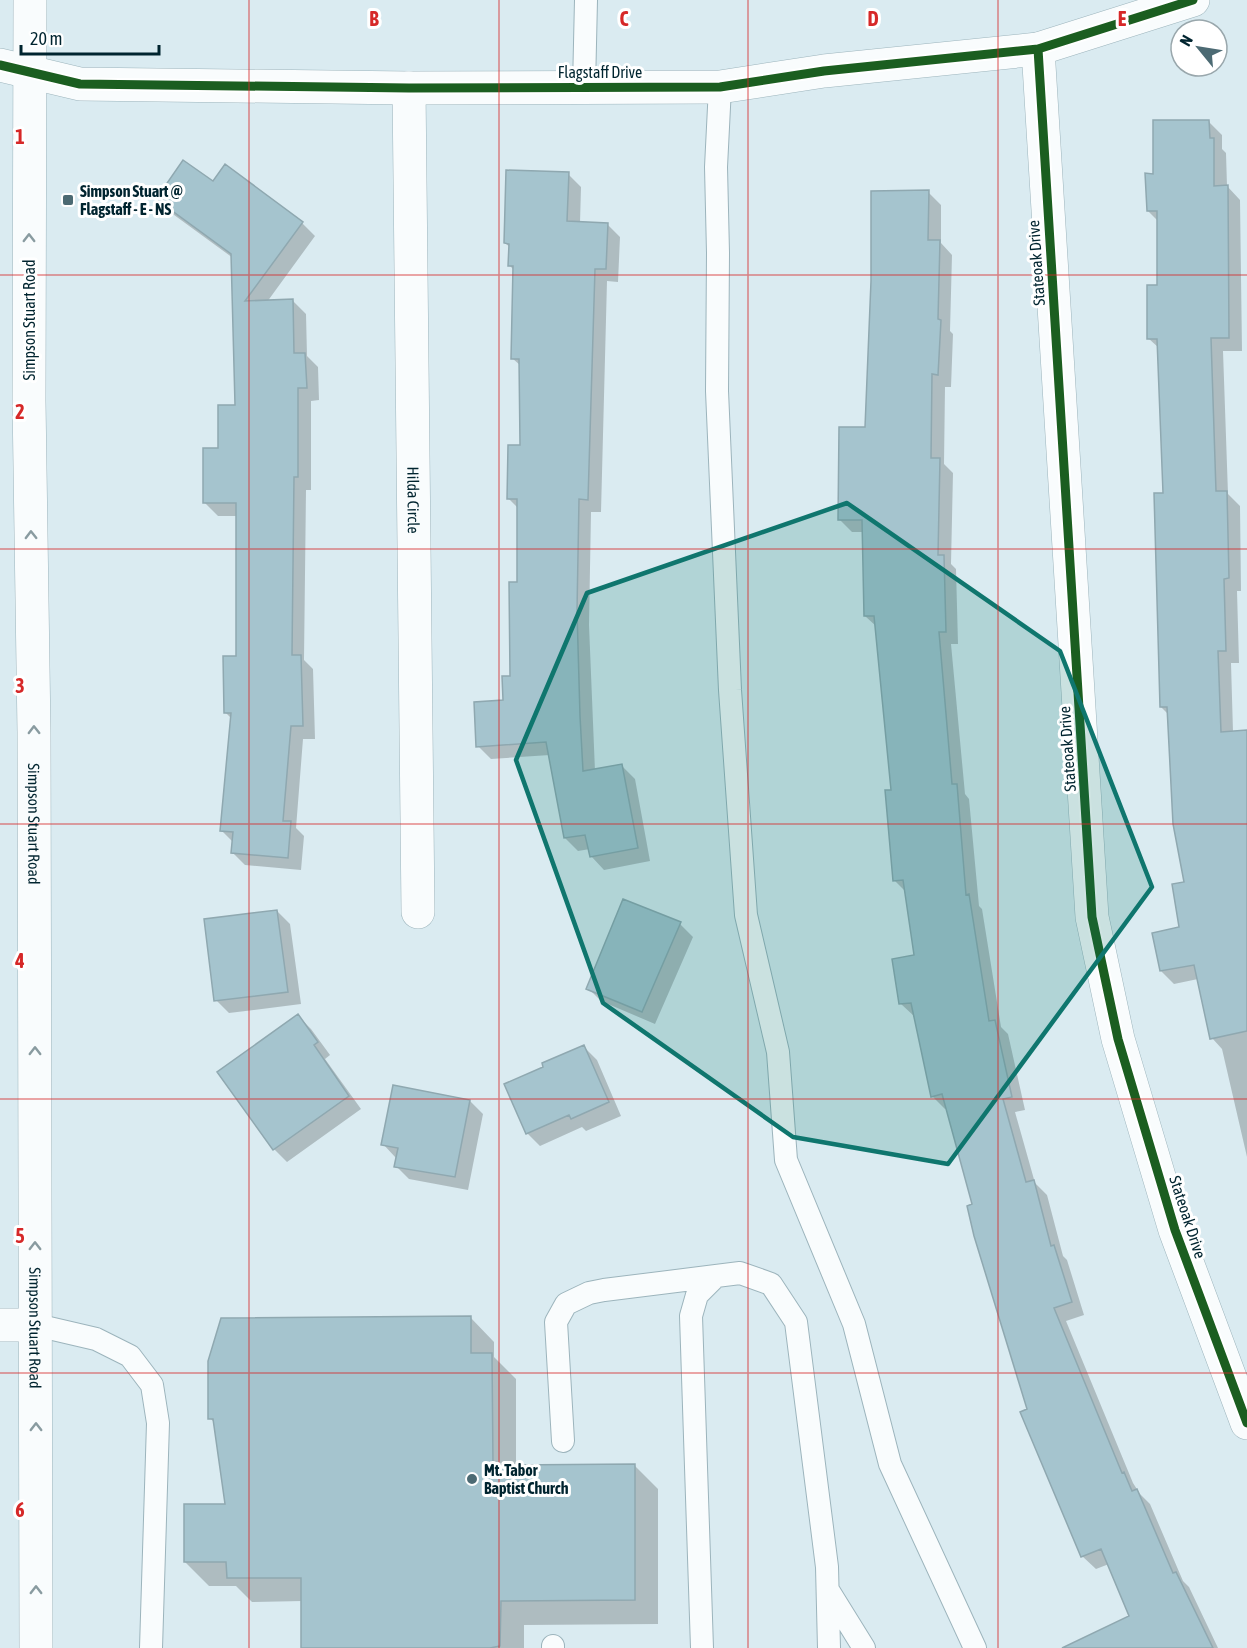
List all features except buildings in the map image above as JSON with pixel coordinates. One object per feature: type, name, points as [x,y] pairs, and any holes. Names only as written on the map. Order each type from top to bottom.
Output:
[{"type":"street","name":"Simpson Stuart Road","points":[[30,0],[15,69],[29,401],[34,732],[36,1648]]},
{"type":"street","name":"Flagstaff Drive","points":[[15,69],[80,84],[409,88],[720,87],[824,71],[1038,49],[1193,0]]},
{"type":"street","name":"Stateoak Drive","points":[[1038,49],[1092,918],[1118,1039],[1176,1230],[1247,1423]]},
{"type":"street","name":"Hilda Circle","points":[[409,88],[418,912]]},
{"type":"street","points":[[0,1325],[36,1325]]},
{"type":"lane","points":[[584,87],[586,0]]},
{"type":"lane","points":[[720,87],[716,167],[717,390],[730,690],[746,915],[778,1052],[786,1160],[854,1324],[890,1464],[975,1648]]},
{"type":"lane","points":[[563,1441],[555,1322],[566,1304],[589,1293],[604,1290],[716,1276],[740,1274],[771,1284],[796,1322],[827,1568],[829,1648]]},
{"type":"lane","points":[[702,1648],[691,1316],[697,1295],[716,1276]]},
{"type":"lane","points":[[36,1325],[96,1339],[130,1356],[152,1385],[158,1424],[151,1648]]},
{"type":"lane","points":[[828,1590],[864,1648]]},
{"type":"highlighted area","points":[[847,503],[1060,651],[1152,887],[948,1164],[793,1137],[603,1003],[516,760],[587,593]]},
{"type":"cycle path","points":[[0,65],[80,84],[409,88],[720,87],[824,71],[1038,49],[1193,0]]},
{"type":"cycle path","points":[[1038,49],[1092,917],[1118,1039],[1175,1230],[1247,1423]]},
{"type":"place","name":"Simpson Stuart @ Flagstaff - E - NS","points":[[68,200]]},
{"type":"place","name":"Mt. Tabor Baptist Church","points":[[472,1479]]}]
